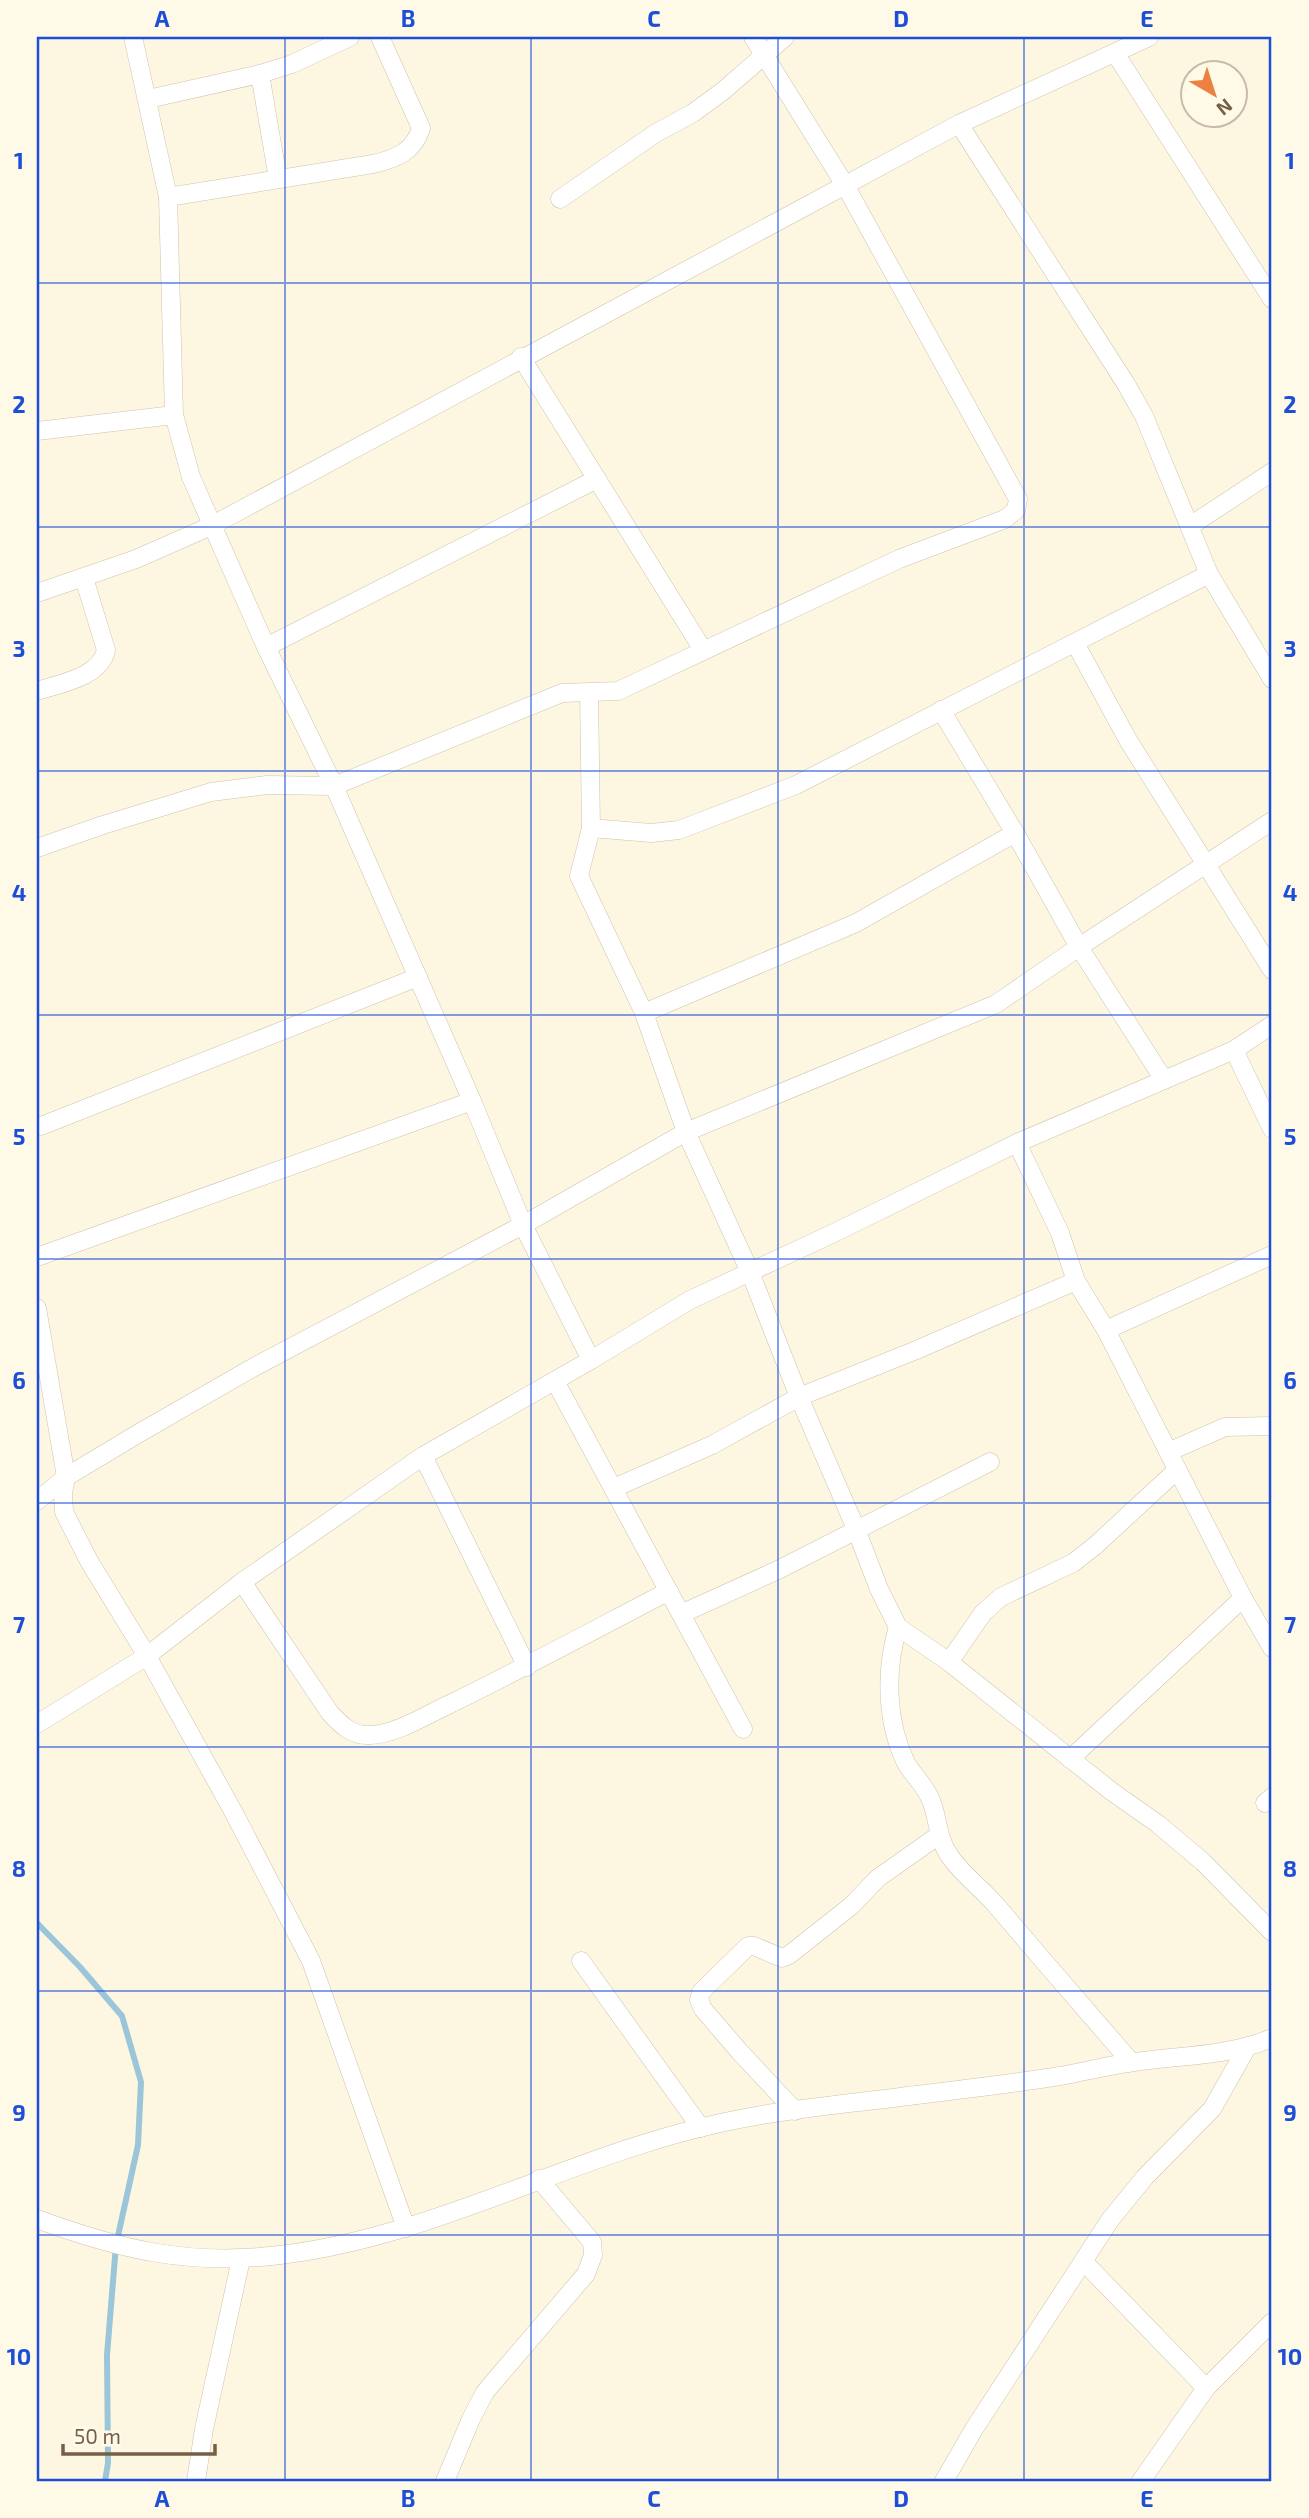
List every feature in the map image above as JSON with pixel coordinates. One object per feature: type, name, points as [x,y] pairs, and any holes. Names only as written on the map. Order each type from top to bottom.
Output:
[{"type":"street","points":[[133,37],[168,197],[174,415],[191,477],[266,647],[334,786],[472,1101],[523,1226],[592,1360]]},
{"type":"street","points":[[148,99],[260,74],[318,54],[350,37]]},
{"type":"street","points":[[168,197],[387,161],[402,155],[419,137],[421,128],[380,37]]},
{"type":"street","points":[[37,848],[211,792],[267,785],[334,786],[562,693],[618,691],[899,559],[1005,519],[1016,510],[1018,499],[845,185],[753,37]]},
{"type":"street","points":[[560,198],[656,133],[692,113],[785,37]]},
{"type":"street","points":[[37,593],[136,559],[211,526],[959,124],[1149,37]]},
{"type":"street","points":[[1115,53],[1272,299]]},
{"type":"street","points":[[260,74],[278,179]]},
{"type":"street","points":[[959,124],[1126,384],[1144,416],[1209,574],[1272,679]]},
{"type":"street","points":[[521,358],[703,650]]},
{"type":"street","points":[[37,431],[174,415]]},
{"type":"street","points":[[1190,526],[1272,472]]},
{"type":"street","points":[[266,647],[597,479]]},
{"type":"street","points":[[591,828],[651,833],[679,830],[796,785],[1209,574]]},
{"type":"street","points":[[37,691],[67,681],[97,667],[104,660],[106,650],[84,578]]},
{"type":"street","points":[[1075,643],[1128,740],[1272,970]]},
{"type":"street","points":[[589,693],[591,828],[579,876],[644,1013],[686,1132],[750,1272],[878,1589],[898,1627],[949,1662],[1070,1759],[1158,1824],[1203,1862],[1272,1932]]},
{"type":"street","points":[[941,710],[1079,947],[1164,1080]]},
{"type":"street","points":[[37,1501],[65,1477],[254,1367],[523,1226],[686,1132],[996,1004],[1272,821]]},
{"type":"street","points":[[644,1013],[856,923],[1015,833]]},
{"type":"street","points":[[41,1126],[418,977]]},
{"type":"street","points":[[37,1724],[147,1656],[242,1582],[423,1457],[690,1300],[1017,1143],[1234,1050],[1272,1025]]},
{"type":"street","points":[[1234,1050],[1272,1129]]},
{"type":"street","points":[[37,1257],[472,1101]]},
{"type":"street","points":[[1017,1143],[1060,1233],[1076,1281],[1107,1330],[1243,1598],[1272,1648]]},
{"type":"street","points":[[1107,1330],[1272,1255]]},
{"type":"street","points":[[614,1488],[712,1445],[799,1398],[1076,1281]]},
{"type":"street","points":[[37,1308],[65,1477],[64,1512],[89,1561],[147,1656],[234,1812],[311,1961],[406,2228]]},
{"type":"street","points":[[555,1381],[743,1729]]},
{"type":"street","points":[[1168,1452],[1225,1427],[1272,1426]]},
{"type":"street","points":[[423,1457],[527,1667]]},
{"type":"street","points":[[681,1614],[780,1569],[990,1462]]},
{"type":"street","points":[[949,1662],[984,1613],[1001,1597],[1073,1563],[1177,1470]]},
{"type":"street","points":[[242,1582],[330,1713],[343,1727],[355,1733],[370,1735],[405,1725],[527,1667],[669,1591]]},
{"type":"street","points":[[1070,1759],[1243,1598]]},
{"type":"street","points":[[898,1627],[891,1650],[889,1688],[893,1718],[907,1765],[926,1787],[939,1835],[951,1858],[987,1894],[1130,2062]]},
{"type":"street","points":[[795,2110],[703,2009],[699,2000],[701,1992],[748,1946],[782,1958],[789,1955],[850,1906],[878,1878],[939,1835]]},
{"type":"street","points":[[581,1961],[701,2128]]},
{"type":"street","points":[[37,2218],[95,2240],[187,2259],[241,2259],[313,2250],[406,2228],[652,2139],[725,2122],[795,2110],[1058,2076],[1130,2062],[1246,2049],[1272,2038]]},
{"type":"street","points":[[944,2481],[974,2429],[1110,2220],[1129,2194],[1179,2139],[1212,2109],[1246,2049]]},
{"type":"street","points":[[445,2481],[485,2392],[586,2274],[593,2255],[592,2242],[539,2179]]},
{"type":"street","points":[[196,2481],[204,2429],[241,2259]]},
{"type":"street","points":[[1084,2262],[1206,2388]]},
{"type":"street","points":[[1141,2481],[1206,2388],[1272,2322]]},
{"type":"waterway","points":[[37,1923],[122,2016],[141,2082],[138,2145],[116,2245],[107,2355],[108,2463],[105,2481]]}]
